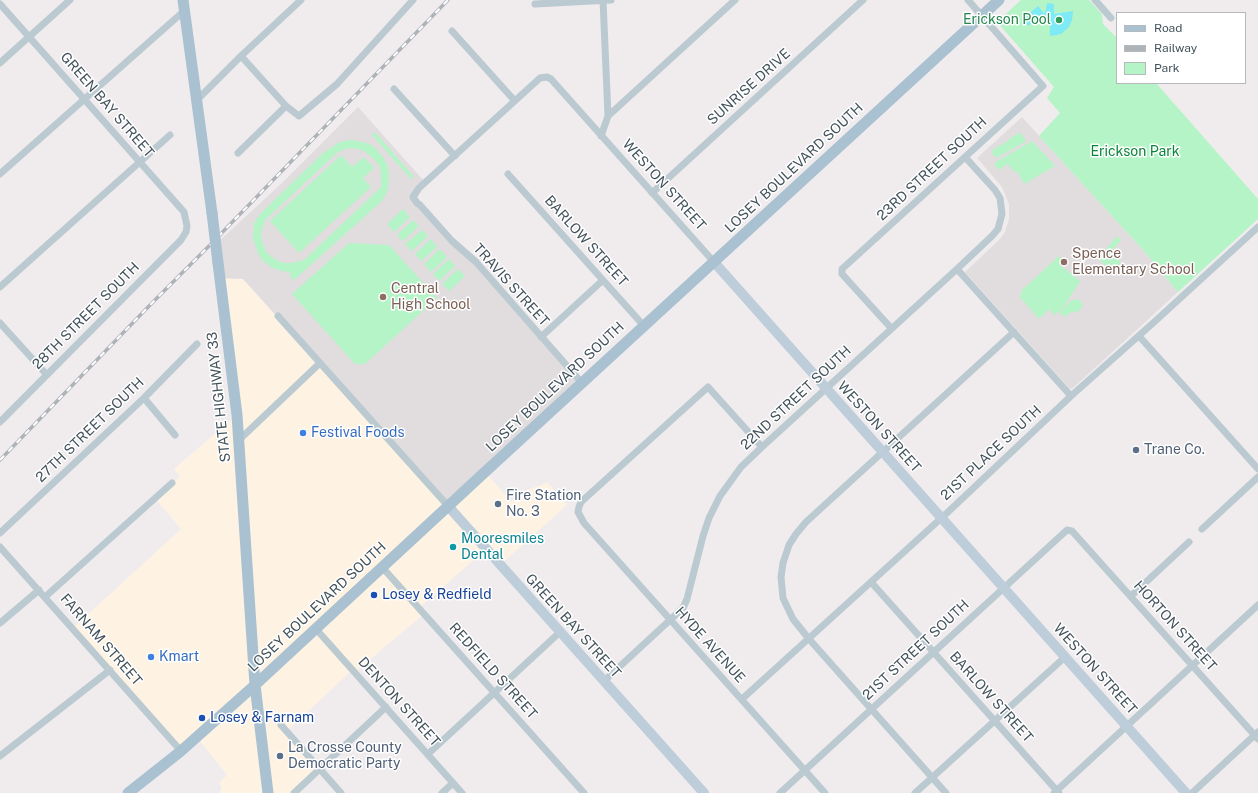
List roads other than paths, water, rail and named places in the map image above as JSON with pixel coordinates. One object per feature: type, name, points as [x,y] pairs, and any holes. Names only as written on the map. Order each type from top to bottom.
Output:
[{"type":"main road","name":"LOSEY BOULEVARD SOUTH","points":[[128,793],[181,751],[255,685],[999,0]]},
{"type":"main road","name":"STATE HIGHWAY 33","points":[[184,5],[231,364],[239,440],[255,685],[268,793]]},
{"type":"street","points":[[0,63],[70,0]]},
{"type":"street","points":[[197,100],[241,56],[301,0]]},
{"type":"street","points":[[241,56],[286,106],[299,116],[337,84],[413,0]]},
{"type":"street","points":[[601,136],[608,116],[603,0]]},
{"type":"street","points":[[535,4],[611,0]]},
{"type":"street","points":[[608,116],[734,0]]},
{"type":"street","name":"SUNRISE DRIVE","points":[[652,193],[863,0]]},
{"type":"street","points":[[968,0],[982,16]]},
{"type":"street","points":[[1095,0],[1111,18]]},
{"type":"street","name":"GREEN BAY STREET","points":[[0,4],[139,163],[184,212],[187,226]]},
{"type":"street","points":[[0,174],[84,99],[184,5]]},
{"type":"street","name":"23RD STREET SOUTH","points":[[891,328],[842,274],[842,269],[1043,86],[982,16]]},
{"type":"street","points":[[394,89],[455,156],[514,100],[452,31]]},
{"type":"street","name":"WESTON STREET","points":[[514,100],[541,77],[547,77],[552,81],[1186,793]]},
{"type":"street","points":[[238,153],[286,106]]},
{"type":"street","points":[[0,287],[170,135]]},
{"type":"street","name":"TRAVIS STREET","points":[[455,156],[416,191],[414,198],[452,241],[476,262],[582,383]]},
{"type":"street","name":"22ND STREET SOUTH","points":[[604,681],[683,608],[687,599],[702,536],[709,518],[715,505],[736,473],[762,446],[957,269],[998,229],[1002,214],[1000,198],[995,190],[965,157]]},
{"type":"street","name":"BARLOW STREET","points":[[508,174],[644,326]]},
{"type":"street","name":"28TH STREET SOUTH","points":[[0,422],[181,240],[186,232],[187,226]]},
{"type":"street","name":"21ST PLACE SOUTH","points":[[742,699],[941,518],[1071,396],[1258,227]]},
{"type":"street","points":[[957,269],[1071,396]]},
{"type":"street","points":[[541,337],[603,280]]},
{"type":"street","name":"GREEN BAY STREET","points":[[278,316],[704,793]]},
{"type":"street","points":[[0,323],[46,375]]},
{"type":"street","points":[[946,793],[793,619],[783,598],[782,570],[786,553],[792,539],[806,522],[1014,332]]},
{"type":"street","points":[[1139,336],[1258,469]]},
{"type":"street","name":"27TH STREET SOUTH","points":[[0,533],[144,398],[196,344]]},
{"type":"street","points":[[239,440],[320,363]]},
{"type":"street","name":"HYDE AVENUE","points":[[762,446],[708,387],[581,502],[578,512],[584,523],[825,793]]},
{"type":"street","points":[[144,398],[175,435]]},
{"type":"street","points":[[1202,529],[1258,477]]},
{"type":"street","points":[[45,597],[172,483]]},
{"type":"street","name":"21ST STREET SOUTH","points":[[780,793],[933,651],[1067,530],[1072,531]]},
{"type":"street","name":"HORTON STREET","points":[[1072,531],[1257,735]]},
{"type":"street","points":[[1131,596],[1189,542]]},
{"type":"street","name":"FARNAM STREET","points":[[0,547],[40,590],[181,751]]},
{"type":"street","name":"REDFIELD STREET","points":[[382,567],[584,793]]},
{"type":"street","name":"BARLOW STREET","points":[[871,582],[1057,792]]},
{"type":"street","points":[[0,623],[40,590]]},
{"type":"street","points":[[1057,792],[1258,605]]},
{"type":"street","name":"DENTON STREET","points":[[316,628],[462,793]]},
{"type":"street","points":[[428,754],[560,632]]},
{"type":"street","points":[[915,793],[1065,657]]},
{"type":"street","points":[[0,756],[110,670]]},
{"type":"street","points":[[294,793],[386,707]]},
{"type":"street","points":[[281,725],[341,793]]},
{"type":"street","points":[[1192,793],[1257,735]]},
{"type":"street","points":[[442,793],[453,783]]},
{"type":"water","name":"Erickson Pool","points":[[1047,3],[1054,4],[1054,14],[1073,11],[1072,20],[1069,27],[1061,34],[1050,36],[1050,25],[1043,17],[1037,18],[1028,26],[1023,19],[1038,6],[1045,13]]},
{"type":"railway","points":[[0,460],[448,0]]},
{"type":"place","name":"Erickson Pool","points":[[1059,20]]},
{"type":"place","name":"Spence Elementary School","points":[[1064,262]]},
{"type":"place","name":"Central High School","points":[[383,297]]},
{"type":"place","name":"Festival Foods","points":[[303,433]]},
{"type":"place","name":"Trane Co.","points":[[1136,450]]},
{"type":"place","name":"Fire Station No. 3","points":[[498,504]]},
{"type":"place","name":"Mooresmiles Dental","points":[[453,547]]},
{"type":"place","name":"Losey & Redfield","points":[[374,595]]},
{"type":"place","name":"Kmart","points":[[151,657]]},
{"type":"place","name":"Losey & Farnam","points":[[202,718]]},
{"type":"place","name":"La Crosse County Democratic Party","points":[[280,756]]},
{"type":"park label","name":"Erickson Park","points":[[1135,152]]}]
